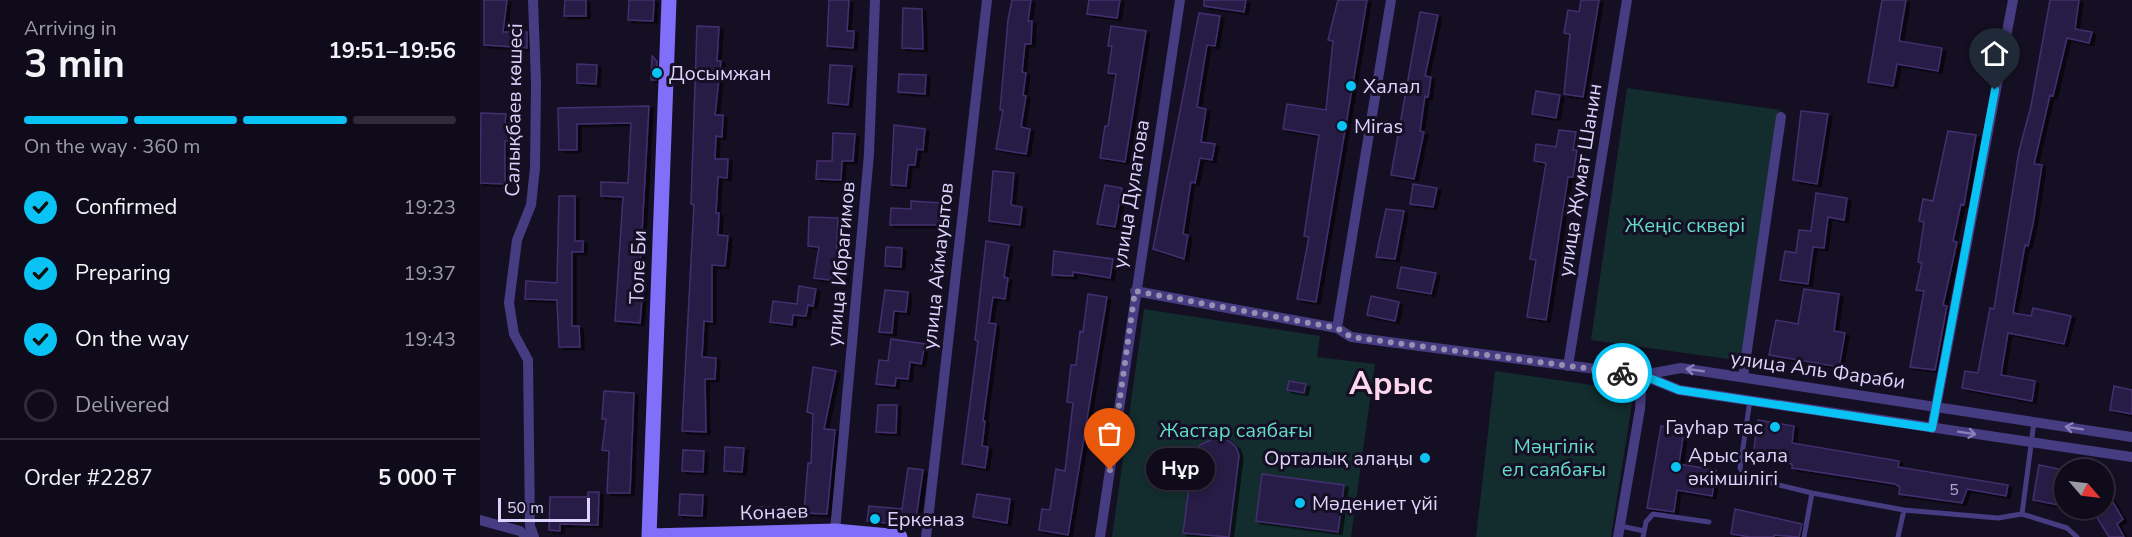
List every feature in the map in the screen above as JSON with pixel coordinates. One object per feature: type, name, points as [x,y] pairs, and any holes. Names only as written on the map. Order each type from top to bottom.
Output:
[{"type":"main road","name":"Толе Би","points":[[649,537],[669,0]]},
{"type":"main road","name":"Конаев","points":[[649,537],[836,531],[900,537]]},
{"type":"street","name":"Салықбаев көшесі","points":[[533,0],[536,83],[535,168],[531,205],[517,240],[509,303],[514,334],[528,360],[530,526],[534,537]]},
{"type":"street","name":"улица Ибрагимов","points":[[836,531],[869,154],[875,0]]},
{"type":"street","name":"улица Аймауытов","points":[[926,537],[987,0]]},
{"type":"street","name":"улица Дулатова","points":[[1100,537],[1180,0]]},
{"type":"street","points":[[1337,328],[1391,0]]},
{"type":"street","name":"улица Жумат Шанин","points":[[1568,366],[1627,0]]},
{"type":"street","points":[[1932,428],[2013,0]]},
{"type":"street","points":[[1743,377],[1781,117]]},
{"type":"street","name":"улица Аль Фараби","points":[[1135,291],[1337,328],[1351,337],[1642,375],[1679,390],[2132,457]]},
{"type":"street","name":"улица Аль Фараби","points":[[1642,375],[1681,368],[1935,405],[2132,437]]},
{"type":"street","points":[[1619,532],[1640,409],[1642,375]]},
{"type":"street","points":[[480,520],[520,531],[526,537]]},
{"type":"lane","points":[[1750,400],[1740,468],[1746,477],[1812,494],[1904,510],[1998,518],[2022,513],[2067,528],[2078,537]]},
{"type":"lane","points":[[2022,513],[2034,422]]},
{"type":"lane","points":[[1804,537],[1812,494]]},
{"type":"lane","points":[[1898,537],[1904,510]]},
{"type":"lane","points":[[1619,532],[1644,534],[1646,522],[1653,513],[1709,522]]},
{"type":"green space","name":"Жеңіс сквері","points":[[1627,88],[1780,110],[1743,361],[1591,340]]},
{"type":"green space","name":"Жастар саябағы","points":[[1144,309],[1320,336],[1317,357],[1375,364],[1351,537],[1112,537]]},
{"type":"green space","name":"Мәңгілік ел саябағы","points":[[1495,371],[1634,391],[1611,537],[1476,537]]},
{"type":"building","points":[[484,0],[507,0],[503,32],[527,32],[527,48],[484,45]]},
{"type":"building","points":[[565,0],[586,0],[586,16],[564,16]]},
{"type":"building","points":[[629,0],[654,0],[653,21],[628,20]]},
{"type":"building","points":[[829,0],[849,0],[847,31],[854,31],[853,48],[827,46]]},
{"type":"building","points":[[1012,0],[1031,0],[1028,21],[1032,21],[1031,44],[1025,44],[1022,72],[1026,73],[1023,95],[1026,96],[1021,127],[1030,129],[1026,154],[996,149],[1003,110],[1000,110],[1008,20]]},
{"type":"building","points":[[1089,0],[1120,0],[1117,18],[1087,14]]},
{"type":"building","points":[[1204,0],[1246,0],[1244,12],[1204,6]]},
{"type":"building","points":[[1338,0],[1367,0],[1316,302],[1297,299],[1309,237],[1304,236],[1319,135],[1283,129],[1287,104],[1326,110],[1333,41],[1328,40]]},
{"type":"building","points":[[1581,0],[1599,0],[1583,97],[1564,94],[1570,34],[1564,33],[1568,10],[1579,12]]},
{"type":"building","points":[[1882,0],[1906,0],[1899,41],[1942,48],[1938,71],[1897,64],[1893,86],[1868,82]]},
{"type":"building","points":[[2050,0],[2079,0],[2075,29],[2092,32],[2089,43],[2067,38],[2053,96],[2050,95],[2034,164],[2042,165],[2033,224],[2028,246],[2025,245],[2013,313],[2031,316],[2033,308],[2071,316],[2064,344],[2008,333],[2001,375],[2035,381],[2032,401],[1962,388],[1965,371],[1978,373],[1990,308],[1994,309],[2019,151],[2031,106]]},
{"type":"building","points":[[903,8],[922,9],[923,49],[902,48]]},
{"type":"building","points":[[1420,12],[1438,15],[1425,76],[1431,77],[1428,97],[1425,96],[1420,131],[1424,132],[1414,179],[1391,175]]},
{"type":"building","points":[[1199,13],[1220,16],[1215,46],[1207,45],[1197,107],[1206,109],[1201,142],[1215,144],[1212,160],[1200,158],[1195,183],[1191,182],[1183,234],[1188,235],[1184,259],[1153,249]]},
{"type":"building","points":[[697,26],[719,27],[717,61],[721,61],[715,115],[723,115],[722,137],[716,136],[715,159],[728,159],[727,178],[718,177],[716,213],[719,213],[718,235],[728,236],[725,266],[712,265],[712,322],[704,321],[702,357],[716,358],[715,379],[705,379],[706,432],[682,431],[694,205],[691,204]]},
{"type":"building","points":[[1111,26],[1146,31],[1125,162],[1100,158],[1105,126],[1108,126],[1116,74],[1108,73],[1112,46],[1108,46]]},
{"type":"building","points":[[652,56],[657,61],[656,80],[651,80]]},
{"type":"building","points":[[577,64],[597,65],[596,84],[577,83]]},
{"type":"building","points":[[830,65],[852,66],[848,105],[828,103]]},
{"type":"building","points":[[899,74],[926,75],[925,94],[898,92]]},
{"type":"building","points":[[1536,91],[1560,95],[1556,118],[1532,114]]},
{"type":"building","points":[[649,106],[639,286],[643,286],[640,323],[615,321],[623,197],[601,196],[601,182],[628,183],[631,123],[577,124],[577,150],[559,150],[558,108]]},
{"type":"building","points":[[1801,111],[1828,114],[1817,184],[1793,180]]},
{"type":"building","points":[[481,113],[506,114],[505,123],[511,124],[510,141],[505,141],[505,184],[480,183]]},
{"type":"building","points":[[894,125],[925,129],[923,150],[917,149],[915,165],[908,165],[906,186],[891,185]]},
{"type":"building","points":[[1559,130],[1576,132],[1573,150],[1577,150],[1573,177],[1568,177],[1546,320],[1527,317],[1536,260],[1530,259],[1546,163],[1534,161],[1536,144],[1556,147]]},
{"type":"building","points":[[1948,131],[1976,135],[1964,205],[1961,204],[1953,241],[1957,242],[1943,305],[1947,306],[1935,370],[1910,367],[1924,291],[1916,290],[1922,263],[1918,262],[1924,222],[1919,221],[1923,199],[1933,201]]},
{"type":"building","points":[[833,133],[855,134],[853,161],[842,161],[841,180],[816,179],[817,161],[832,161]]},
{"type":"building","points":[[993,171],[1014,173],[1011,205],[1022,207],[1020,225],[989,221]]},
{"type":"building","points":[[1413,184],[1437,188],[1433,207],[1410,204]]},
{"type":"building","points":[[1105,185],[1122,188],[1115,227],[1097,224]]},
{"type":"building","points":[[1816,193],[1847,198],[1844,220],[1828,217],[1824,248],[1813,247],[1808,284],[1780,280],[1785,251],[1796,253],[1799,230],[1811,231]]},
{"type":"building","points":[[559,196],[575,196],[575,241],[583,241],[583,252],[572,252],[572,326],[579,326],[580,347],[559,347],[557,300],[525,299],[526,281],[557,283]]},
{"type":"building","points":[[911,201],[942,203],[941,225],[890,225],[891,208],[911,209]]},
{"type":"building","points":[[1386,209],[1404,211],[1395,259],[1376,257]]},
{"type":"building","points":[[809,217],[838,218],[836,263],[846,265],[844,282],[814,278],[819,247],[808,246]]},
{"type":"building","points":[[986,241],[1009,245],[1004,277],[1008,278],[1005,299],[993,297],[989,323],[996,324],[983,421],[985,421],[982,446],[988,447],[985,468],[962,464],[978,341],[975,340]]},
{"type":"building","points":[[886,247],[902,248],[901,267],[885,266]]},
{"type":"building","points":[[1054,251],[1113,259],[1110,278],[1073,272],[1073,276],[1052,275]]},
{"type":"building","points":[[1401,267],[1436,273],[1431,294],[1397,288]]},
{"type":"building","points":[[799,286],[816,289],[813,306],[808,305],[806,316],[793,315],[792,325],[770,322],[773,301],[797,304]]},
{"type":"building","points":[[1804,289],[1839,294],[1834,331],[1845,333],[1839,367],[1769,355],[1776,320],[1798,324]]},
{"type":"building","points":[[885,290],[908,292],[906,312],[894,311],[892,333],[879,332]]},
{"type":"building","points":[[1088,294],[1107,297],[1068,535],[1039,530],[1042,509],[1050,510],[1056,469],[1065,471],[1073,403],[1067,402],[1071,365],[1076,365]]},
{"type":"building","points":[[1371,296],[1399,302],[1395,321],[1367,315]]},
{"type":"building","points":[[891,339],[925,344],[921,364],[910,362],[908,379],[896,378],[895,386],[876,384],[879,360],[888,361]]},
{"type":"building","points":[[813,367],[836,371],[824,429],[835,430],[827,514],[804,513],[808,463],[811,463],[813,414],[807,412]]},
{"type":"building","points":[[1289,381],[1306,384],[1304,393],[1287,390]]},
{"type":"building","points":[[2114,386],[2132,390],[2132,414],[2110,410]]},
{"type":"building","points":[[604,391],[634,393],[630,493],[607,493],[609,451],[602,450],[606,419],[602,419]]},
{"type":"building","points":[[878,405],[897,405],[896,433],[876,432]]},
{"type":"building","points":[[1758,420],[1794,426],[1792,443],[1899,461],[1898,467],[2008,485],[2006,496],[1967,489],[1962,503],[1899,494],[1900,487],[1895,484],[1792,468],[1792,464],[1786,463],[1786,460],[1753,455]]},
{"type":"building","name":"Арыс қала әкімшілігі","points":[[1661,426],[1684,430],[1679,464],[1716,470],[1712,496],[1677,490],[1674,512],[1647,508]]},
{"type":"building","points":[[1213,434],[1222,435],[1236,447],[1239,455],[1229,537],[1183,533],[1193,457],[1200,445],[1213,439]]},
{"type":"building","points":[[725,447],[744,448],[742,472],[724,471]]},
{"type":"building","points":[[683,450],[704,451],[703,472],[682,471]]},
{"type":"building","points":[[2039,465],[2054,468],[2054,504],[2033,500]]},
{"type":"building","points":[[908,468],[923,470],[915,526],[867,521],[869,506],[902,509]]},
{"type":"building","name":"Mәдениет үйі","points":[[1262,474],[1344,485],[1338,532],[1256,521]]},
{"type":"building","points":[[588,492],[599,492],[598,525],[560,524],[560,531],[549,530],[550,497],[588,497]]},
{"type":"building","points":[[680,494],[703,495],[702,516],[679,515]]},
{"type":"building","points":[[977,494],[1010,499],[1007,523],[973,517]]},
{"type":"building","points":[[2114,504],[2123,519],[2117,524],[2124,537],[2109,537],[2098,519],[2114,519]]},
{"type":"building","points":[[757,507],[793,507],[793,517],[757,517]]},
{"type":"building","points":[[1735,509],[1802,524],[1799,537],[1774,535],[1774,537],[1750,537],[1731,534]]},
{"type":"way so far","points":[[1110,470],[1135,291],[1337,328],[1351,337],[1622,373]]},
{"type":"place","name":"Досымжан","points":[[657,73]]},
{"type":"place","name":"Халал","points":[[1351,86]]},
{"type":"place","name":"Miras","points":[[1342,126]]},
{"type":"place","name":"Гауһар тас","points":[[1775,427]]},
{"type":"place","name":"Орталық алаңы","points":[[1425,458]]},
{"type":"place","name":"Арыс қала әкімшілігі","points":[[1676,467]]},
{"type":"place","name":"Нұр","points":[[1110,470]]},
{"type":"place","name":"Mәдениет үйі","points":[[1300,503]]},
{"type":"place","name":"Еркеназ","points":[[875,519]]},
{"type":"district","name":"Арыс","points":[[1391,383]]},
{"type":"route","points":[[1622,373],[1642,375],[1679,390],[1932,428],[1995,90]]}]
